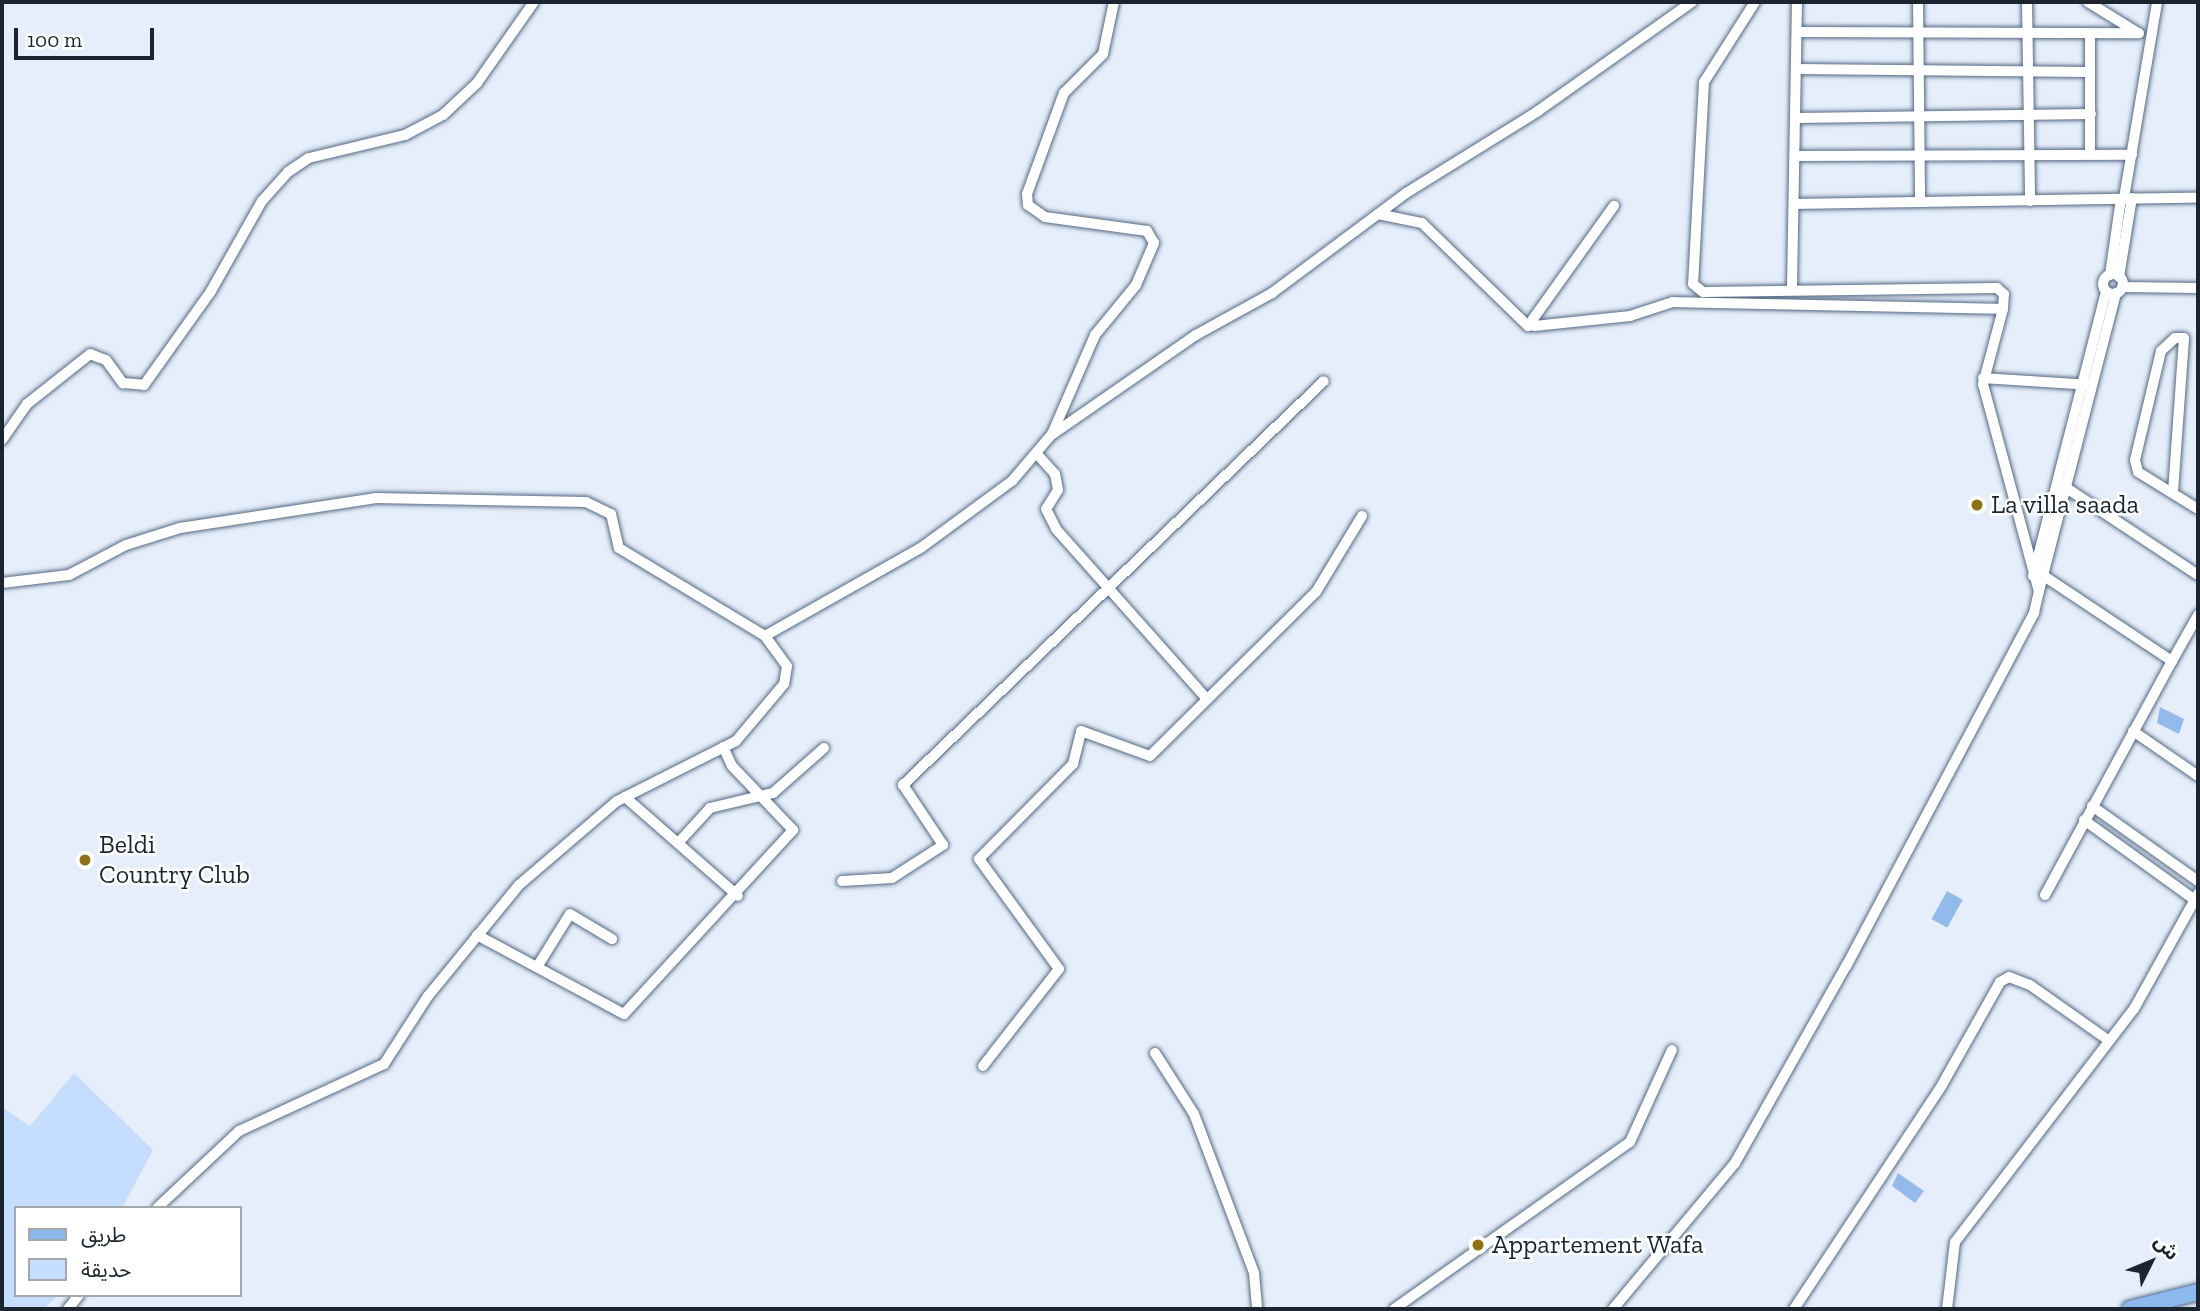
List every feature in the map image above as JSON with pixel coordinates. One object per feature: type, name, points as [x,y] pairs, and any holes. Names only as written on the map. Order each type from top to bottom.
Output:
[{"type":"main road","points":[[2130,1309],[2198,1292]]},
{"type":"street","points":[[2,440],[27,404],[90,354],[106,360],[122,383],[144,385],[211,291],[262,201],[288,172],[309,158],[405,135],[443,115],[477,83],[534,2]]},
{"type":"street","points":[[765,636],[922,547],[995,495],[1037,454],[1052,434],[1095,335],[1136,285],[1154,243],[1139,228],[1059,220],[1028,205],[1028,183],[1060,102],[1103,54],[1114,2]]},
{"type":"street","points":[[1052,434],[1196,335],[1272,293],[1378,214],[1692,2]]},
{"type":"street","points":[[1613,1309],[1735,1163],[1846,966],[2034,613],[2039,591],[2037,574],[1983,378],[2003,309],[2004,294],[1997,288],[1792,287],[1703,292],[1693,284],[1704,82],[1755,2]]},
{"type":"street","points":[[1792,287],[1796,204],[1797,2]]},
{"type":"street","points":[[1917,2],[1920,201]]},
{"type":"street","points":[[2027,2],[2030,201]]},
{"type":"street","points":[[2088,2],[2150,39]]},
{"type":"street","points":[[2037,574],[2069,489],[2096,385],[2115,285],[2132,155],[2157,2]]},
{"type":"street","points":[[1797,32],[2028,36],[2139,33]]},
{"type":"street","points":[[2090,34],[2090,154]]},
{"type":"street","points":[[1798,69],[2028,74],[2089,72]]},
{"type":"street","points":[[1797,118],[1919,120],[2091,114]]},
{"type":"street","points":[[1796,156],[2132,155]]},
{"type":"street","points":[[1796,204],[2198,198]]},
{"type":"street","points":[[1534,326],[1614,206]]},
{"type":"street","points":[[1378,214],[1423,223],[1467,261],[1517,320],[1534,326],[1630,316],[1673,302],[2003,309]]},
{"type":"street","points":[[2115,285],[2198,288]]},
{"type":"street","points":[[2037,574],[2085,385],[2115,285]]},
{"type":"street","points":[[2173,492],[2184,338],[2175,338],[2161,351],[2136,460],[2138,472],[2198,509]]},
{"type":"street","points":[[1983,378],[2096,385]]},
{"type":"street","points":[[842,881],[892,878],[943,845],[903,785],[1324,381]]},
{"type":"street","points":[[1037,454],[1055,474],[1058,490],[1046,509],[1056,529],[1205,697]]},
{"type":"street","points":[[2059,482],[2198,575]]},
{"type":"street","points":[[2,583],[69,575],[180,528],[375,498],[586,502],[611,514],[615,542],[626,553],[765,636],[787,666],[784,684],[750,728],[723,747],[625,797],[560,846],[477,935],[384,1064],[239,1131],[159,1206]]},
{"type":"street","points":[[983,1066],[1059,970],[979,859],[1073,764],[1081,731],[1150,756],[1205,697],[1316,592],[1362,516]]},
{"type":"street","points":[[2037,574],[2172,661]]},
{"type":"street","points":[[2045,895],[2198,615]]},
{"type":"street","points":[[2133,731],[2198,776]]},
{"type":"street","points":[[477,935],[624,1014],[738,896],[793,830],[763,798],[723,747]]},
{"type":"street","points":[[679,842],[710,808],[763,798],[824,748]]},
{"type":"street","points":[[625,797],[738,896]]},
{"type":"street","points":[[2092,806],[2198,881]]},
{"type":"street","points":[[1947,1309],[1955,1242],[2143,996],[2196,897],[2126,852],[2084,820]]},
{"type":"street","points":[[2126,852],[2133,837]]},
{"type":"street","points":[[537,967],[570,914],[612,939]]},
{"type":"street","points":[[1794,1309],[1942,1085],[2000,982],[2009,976],[2029,985],[2108,1040]]},
{"type":"street","points":[[1394,1309],[1630,1142],[1672,1050]]},
{"type":"street","points":[[1156,1054],[1194,1114],[1254,1273],[1257,1309]]},
{"type":"green space","points":[[74,1073],[153,1150],[123,1206],[14,1206],[14,1297],[57,1297],[43,1309],[2,1309],[2,1107],[30,1126]]},
{"type":"shaded area","points":[[2160,707],[2184,719],[2179,734],[2157,723]]},
{"type":"shaded area","points":[[1947,891],[1963,900],[1947,928],[1931,919]]},
{"type":"shaded area","points":[[1898,1173],[1924,1191],[1915,1203],[1892,1186]]},
{"type":"place","name":"La villa saada","points":[[1977,505]]},
{"type":"place","name":"Beldi Country Club","points":[[85,860]]},
{"type":"place","name":"Appartement Wafa","points":[[1478,1245]]}]
